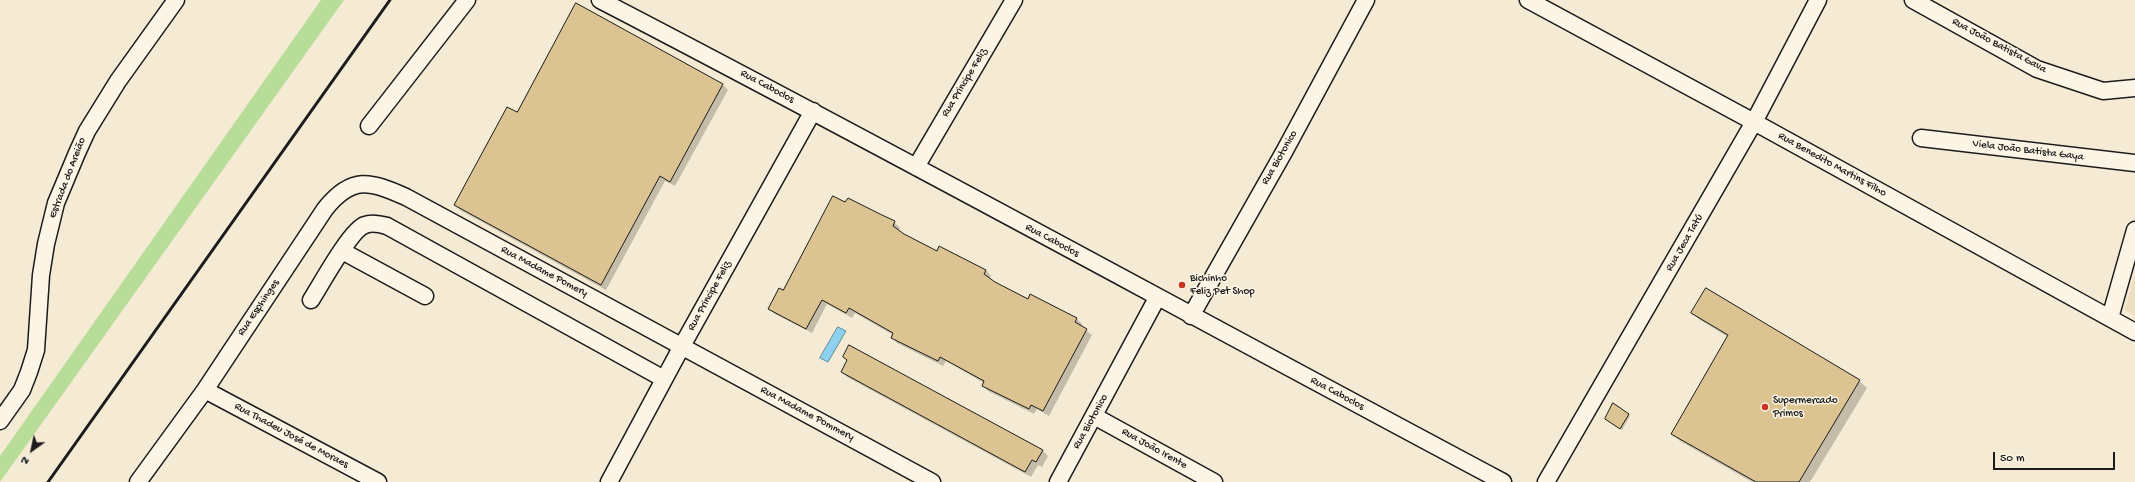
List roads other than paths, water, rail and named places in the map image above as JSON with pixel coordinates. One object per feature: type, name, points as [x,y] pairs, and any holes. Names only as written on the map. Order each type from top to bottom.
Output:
[{"type":"street","name":"Estrada do Areião","points":[[0,421],[22,390],[30,372],[36,350],[41,274],[46,244],[56,203],[87,131],[118,81],[176,0]]},
{"type":"street","points":[[369,126],[467,0]]},
{"type":"street","name":"Rua Caboclos","points":[[600,0],[813,111],[1191,316],[1503,482]]},
{"type":"street","name":"Rua Principe Feliz","points":[[916,167],[1014,0]]},
{"type":"street","name":"Rua Biotonico","points":[[1191,316],[1284,152],[1366,0]]},
{"type":"street","name":"Rua Benedito Martins Filho","points":[[1528,0],[1754,122],[2135,332]]},
{"type":"street","name":"Rua Jeca Tatú","points":[[1546,482],[1754,122],[1818,0]]},
{"type":"street","name":"Rua João Batista Gava","points":[[1914,0],[2037,69],[2103,91],[2135,88]]},
{"type":"street","name":"Rua Principe Feliz","points":[[609,482],[682,346],[813,111]]},
{"type":"street","name":"Viela João Batista Gaya","points":[[1921,138],[2135,163]]},
{"type":"street","name":"Rua Esphinges","points":[[138,482],[205,390],[336,195],[352,186],[364,183],[382,186],[406,198]]},
{"type":"street","name":"Rua Madame Pomery","points":[[406,198],[682,346]]},
{"type":"street","points":[[311,300],[342,251],[364,225],[374,224],[387,226],[664,379]]},
{"type":"street","points":[[2110,318],[2135,230]]},
{"type":"street","points":[[342,251],[425,296]]},
{"type":"street","name":"Rua Biotonico","points":[[1058,482],[1158,298]]},
{"type":"street","name":"Rua Madame Pommery","points":[[682,346],[932,482]]},
{"type":"street","name":"Rua Thadeu José de Moraes","points":[[205,390],[378,482]]},
{"type":"street","name":"Rua João Irente","points":[[1094,416],[1214,482]]},
{"type":"water","points":[[838,327],[846,331],[828,362],[820,358]]},
{"type":"railway","points":[[48,482],[390,0]]},
{"type":"place","name":"Bichinho Feliz Pet Shop","points":[[1182,285]]},
{"type":"place","name":"Supermercado Primos","points":[[1765,407]]}]
